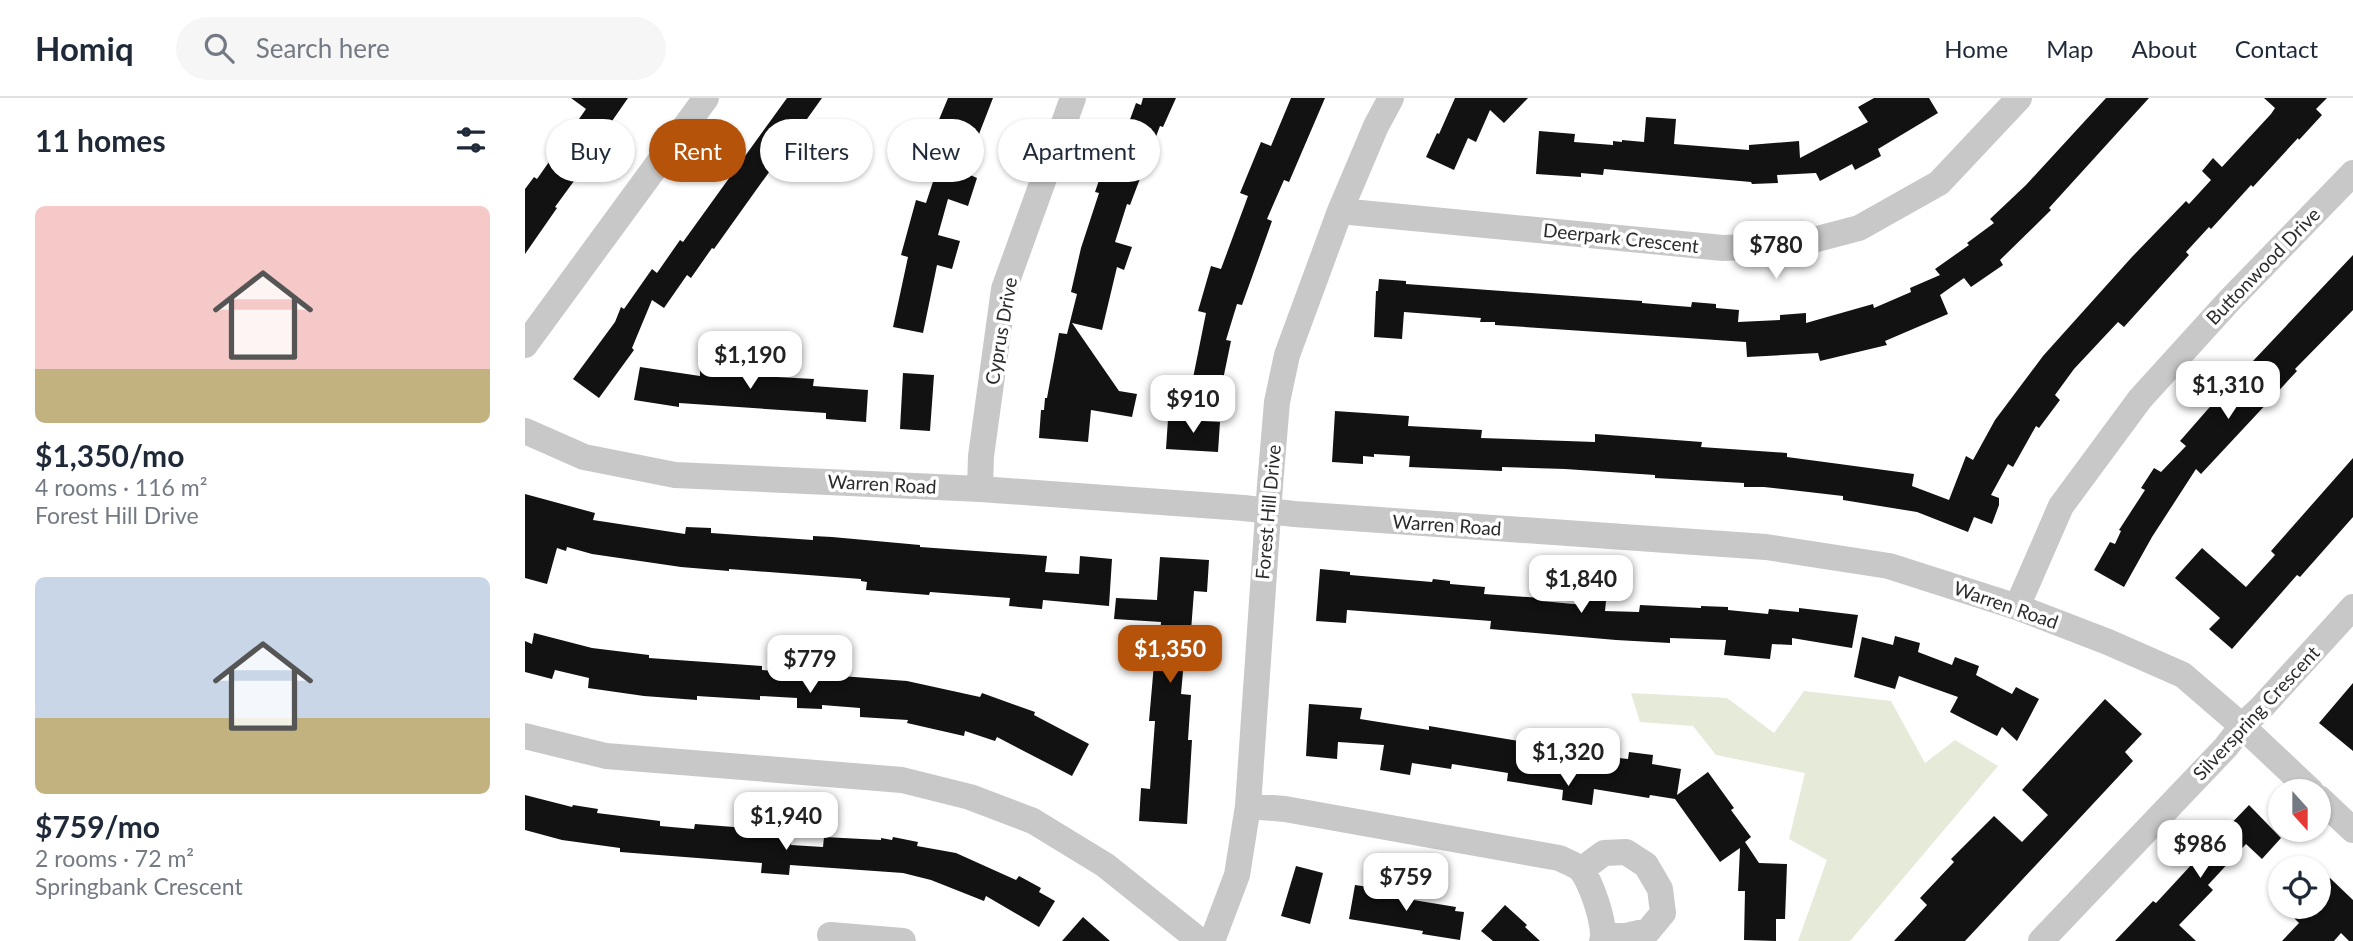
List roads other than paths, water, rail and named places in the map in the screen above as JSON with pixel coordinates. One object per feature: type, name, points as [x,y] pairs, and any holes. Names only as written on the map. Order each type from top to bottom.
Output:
[{"type":"street","points":[[525,345],[706,98]]},
{"type":"street","name":"Cyprus Drive","points":[[980,489],[981,456],[1004,289],[1073,98]]},
{"type":"street","name":"Forest Hill Drive","points":[[1212,941],[1237,875],[1248,806],[1277,402],[1287,355],[1341,211],[1376,126],[1391,98]]},
{"type":"street","name":"Deerpark Crescent","points":[[1341,211],[1723,248],[1794,245],[1859,228],[1939,183],[2019,98]]},
{"type":"street","name":"Buttonwood Drive","points":[[2017,607],[2061,506],[2140,398],[2353,173]]},
{"type":"street","name":"Warren Road","points":[[525,432],[584,457],[675,475],[980,489],[1766,547],[1889,566],[2017,607],[2108,642],[2183,675],[2298,779]]},
{"type":"street","name":"Silverspring Crescent","points":[[2041,941],[2242,726],[2262,708],[2353,607]]},
{"type":"street","points":[[525,736],[606,756],[902,780],[970,797],[1033,821],[1105,865],[1201,941]]},
{"type":"street","points":[[1248,806],[1285,809],[1559,858],[1581,870],[1601,914],[1603,939],[1648,931],[1663,913],[1660,889],[1646,865],[1626,852],[1604,853],[1581,870]]},
{"type":"street","points":[[2331,809],[2353,830]]},
{"type":"street","points":[[830,935],[903,941]]}]
